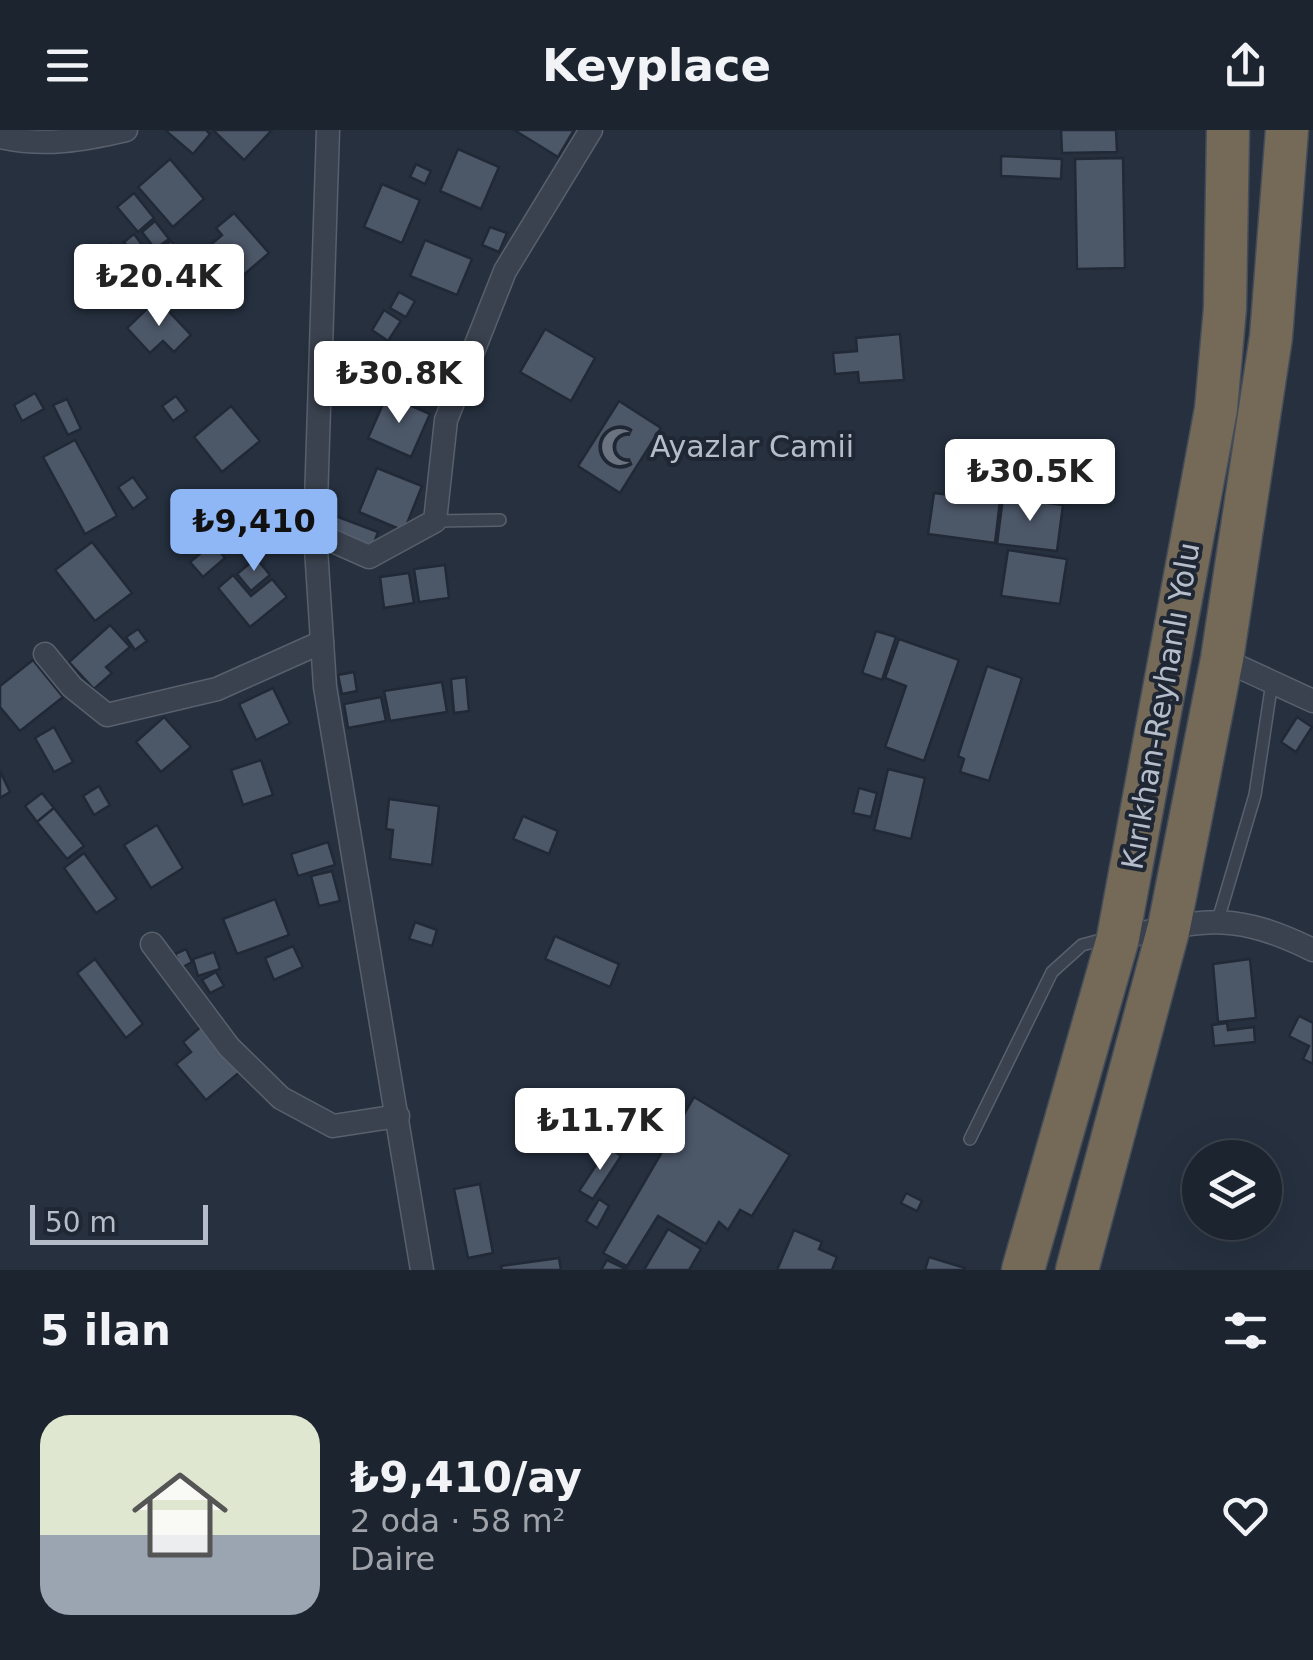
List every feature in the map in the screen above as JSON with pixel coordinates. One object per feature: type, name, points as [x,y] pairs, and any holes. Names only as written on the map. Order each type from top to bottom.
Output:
[{"type":"highway","name":"Kırıkhan-Reyhanlı Yolu","points":[[1023,1270],[1118,938],[1216,409],[1225,308],[1228,130]]},
{"type":"highway","name":"Kırıkhan-Reyhanlı Yolu","points":[[1076,1270],[1169,928],[1222,659],[1271,336],[1286,130]]},
{"type":"street","points":[[0,137],[28,144],[126,130]]},
{"type":"street","points":[[328,130],[316,533],[325,687],[422,1270]]},
{"type":"street","points":[[316,533],[368,557],[436,521],[446,420],[478,337],[504,271],[590,130]]},
{"type":"street","points":[[45,654],[72,687],[107,715],[217,689],[322,642]]},
{"type":"street","points":[[1222,659],[1313,701]]},
{"type":"street","points":[[1118,938],[1218,920],[1262,926],[1313,950]]},
{"type":"street","points":[[152,944],[228,1047],[282,1098],[333,1126],[398,1116]]},
{"type":"lane","points":[[436,521],[500,520]]},
{"type":"lane","points":[[1218,920],[1255,795],[1272,682]]},
{"type":"lane","points":[[970,1139],[1052,972],[1082,944],[1118,938]]},
{"type":"building","points":[[165,130],[206,130],[210,134],[193,154]]},
{"type":"building","points":[[213,130],[272,130],[244,160]]},
{"type":"building","points":[[514,130],[574,130],[558,157]]},
{"type":"building","points":[[1061,130],[1116,130],[1117,152],[1062,153]]},
{"type":"building","points":[[458,149],[499,167],[481,209],[440,191]]},
{"type":"building","points":[[1001,156],[1062,159],[1061,179],[1001,176]]},
{"type":"building","points":[[1123,158],[1125,268],[1077,269],[1075,159]]},
{"type":"building","points":[[170,159],[204,199],[173,227],[138,187]]},
{"type":"building","points":[[416,164],[431,171],[425,184],[410,177]]},
{"type":"building","points":[[382,184],[420,200],[402,243],[364,227]]},
{"type":"building","points":[[134,193],[154,218],[138,232],[117,207]]},
{"type":"building","points":[[234,213],[269,253],[232,285],[203,251],[222,235],[216,228]]},
{"type":"building","points":[[155,221],[169,239],[155,249],[142,232]]},
{"type":"building","points":[[490,227],[507,233],[499,252],[482,245]]},
{"type":"building","points":[[134,234],[143,246],[133,254],[124,242]]},
{"type":"building","points":[[425,240],[472,259],[457,295],[410,276]]},
{"type":"building","points":[[171,241],[196,273],[180,285],[155,253]]},
{"type":"building","points":[[111,244],[152,288],[136,303],[118,284],[110,291],[87,266]]},
{"type":"building","points":[[399,292],[415,301],[406,317],[390,308]]},
{"type":"building","points":[[157,299],[191,335],[174,352],[163,341],[150,353],[127,328]]},
{"type":"building","points":[[384,310],[401,321],[388,341],[372,330]]},
{"type":"building","points":[[545,329],[595,358],[571,401],[520,372]]},
{"type":"building","points":[[900,334],[904,380],[859,383],[858,372],[835,374],[833,353],[857,351],[856,338]]},
{"type":"building","points":[[35,393],[44,409],[22,421],[14,405]]},
{"type":"building","points":[[387,395],[430,414],[411,457],[368,438]]},
{"type":"building","points":[[176,396],[187,411],[173,421],[162,406]]},
{"type":"building","points":[[67,399],[81,429],[68,435],[53,405]]},
{"type":"building","name":"Ayazlar Camii","points":[[619,401],[661,428],[620,493],[578,466]]},
{"type":"building","points":[[231,406],[260,441],[222,472],[194,437]]},
{"type":"building","points":[[75,440],[117,516],[85,534],[43,457]]},
{"type":"building","points":[[377,468],[422,486],[404,531],[359,512]]},
{"type":"building","points":[[133,477],[148,498],[133,509],[118,487]]},
{"type":"building","points":[[934,493],[1000,501],[995,543],[928,534]]},
{"type":"building","points":[[1003,497],[1063,505],[1057,551],[997,544]]},
{"type":"building","points":[[333,515],[378,532],[372,549],[327,532]]},
{"type":"building","points":[[92,542],[132,593],[95,621],[55,570]]},
{"type":"building","points":[[213,543],[225,558],[203,577],[190,562]]},
{"type":"building","points":[[1008,550],[1067,559],[1060,604],[1001,596]]},
{"type":"building","points":[[256,558],[270,575],[251,591],[237,574]]},
{"type":"building","points":[[445,565],[449,598],[419,602],[414,569]]},
{"type":"building","points":[[409,573],[414,603],[384,608],[380,577]]},
{"type":"building","points":[[233,575],[251,596],[272,579],[287,597],[250,627],[218,588]]},
{"type":"building","points":[[110,625],[130,647],[106,667],[112,673],[94,689],[69,662]]},
{"type":"building","points":[[138,629],[147,641],[135,650],[126,637]]},
{"type":"building","points":[[876,631],[896,637],[882,680],[862,673]]},
{"type":"building","points":[[899,639],[959,660],[924,761],[885,747],[906,686],[885,678]]},
{"type":"building","points":[[33,660],[63,697],[20,731],[0,707],[0,686]]},
{"type":"building","points":[[987,666],[1022,678],[989,781],[960,772],[964,759],[958,756]]},
{"type":"building","points":[[354,672],[357,691],[342,694],[338,675]]},
{"type":"building","points":[[466,677],[469,711],[454,713],[451,679]]},
{"type":"building","points":[[442,682],[447,712],[390,721],[384,691]]},
{"type":"building","points":[[273,688],[290,723],[256,740],[239,704]]},
{"type":"building","points":[[381,697],[386,721],[348,728],[344,704]]},
{"type":"building","points":[[164,717],[191,747],[161,772],[136,742]]},
{"type":"building","points":[[1297,717],[1312,727],[1296,752],[1281,742]]},
{"type":"building","points":[[54,727],[73,762],[54,772],[35,738]]},
{"type":"building","points":[[261,760],[273,795],[243,805],[231,770]]},
{"type":"building","points":[[888,769],[925,778],[911,839],[874,830]]},
{"type":"building","points":[[0,771],[10,792],[0,798]]},
{"type":"building","points":[[99,786],[110,805],[94,815],[83,796]]},
{"type":"building","points":[[859,788],[877,793],[871,817],[853,813]]},
{"type":"building","points":[[42,793],[54,808],[37,822],[25,806]]},
{"type":"building","points":[[389,799],[439,806],[432,865],[390,859],[393,830],[386,829]]},
{"type":"building","points":[[54,808],[84,846],[67,859],[37,822]]},
{"type":"building","points":[[523,816],[558,831],[549,854],[513,839]]},
{"type":"building","points":[[157,825],[183,868],[151,888],[124,845]]},
{"type":"building","points":[[328,842],[335,865],[298,876],[291,854]]},
{"type":"building","points":[[84,853],[117,899],[96,913],[64,868]]},
{"type":"building","points":[[332,871],[340,901],[319,906],[311,876]]},
{"type":"building","points":[[275,899],[289,935],[237,954],[223,919]]},
{"type":"building","points":[[415,922],[437,930],[432,946],[409,939]]},
{"type":"building","points":[[555,936],[619,964],[610,987],[545,959]]},
{"type":"building","points":[[293,946],[303,967],[274,980],[265,958]]},
{"type":"building","points":[[186,949],[192,962],[181,968],[175,954]]},
{"type":"building","points":[[214,952],[220,969],[198,976],[193,959]]},
{"type":"building","points":[[95,959],[143,1024],[126,1038],[77,973]]},
{"type":"building","points":[[1250,959],[1256,1018],[1218,1022],[1213,964]]},
{"type":"building","points":[[216,972],[224,986],[210,993],[202,980]]},
{"type":"building","points":[[1299,1016],[1313,1023],[1313,1064],[1303,1059],[1309,1046],[1289,1036]]},
{"type":"building","points":[[1227,1023],[1228,1030],[1254,1027],[1255,1042],[1214,1046],[1212,1025]]},
{"type":"building","points":[[203,1025],[241,1071],[206,1100],[176,1064],[191,1052],[183,1042]]},
{"type":"building","points":[[694,1097],[790,1155],[752,1216],[740,1210],[728,1230],[719,1222],[706,1244],[658,1216],[627,1266],[603,1253]]},
{"type":"building","points":[[608,1147],[621,1156],[593,1199],[579,1191]]},
{"type":"building","points":[[480,1184],[493,1253],[468,1258],[454,1189]]},
{"type":"building","points":[[906,1193],[922,1201],[917,1211],[901,1203]]},
{"type":"building","points":[[599,1199],[609,1206],[597,1228],[586,1221]]},
{"type":"building","points":[[668,1229],[701,1249],[689,1270],[644,1270]]},
{"type":"building","points":[[794,1230],[822,1242],[819,1249],[837,1257],[832,1270],[777,1270]]},
{"type":"building","points":[[929,1257],[965,1268],[965,1270],[925,1270]]},
{"type":"building","points":[[559,1258],[561,1270],[502,1270],[501,1266]]},
{"type":"building","points":[[607,1260],[628,1270],[601,1270]]},
{"type":"place","name":"Ayazlar Camii","points":[[620,447]]}]
